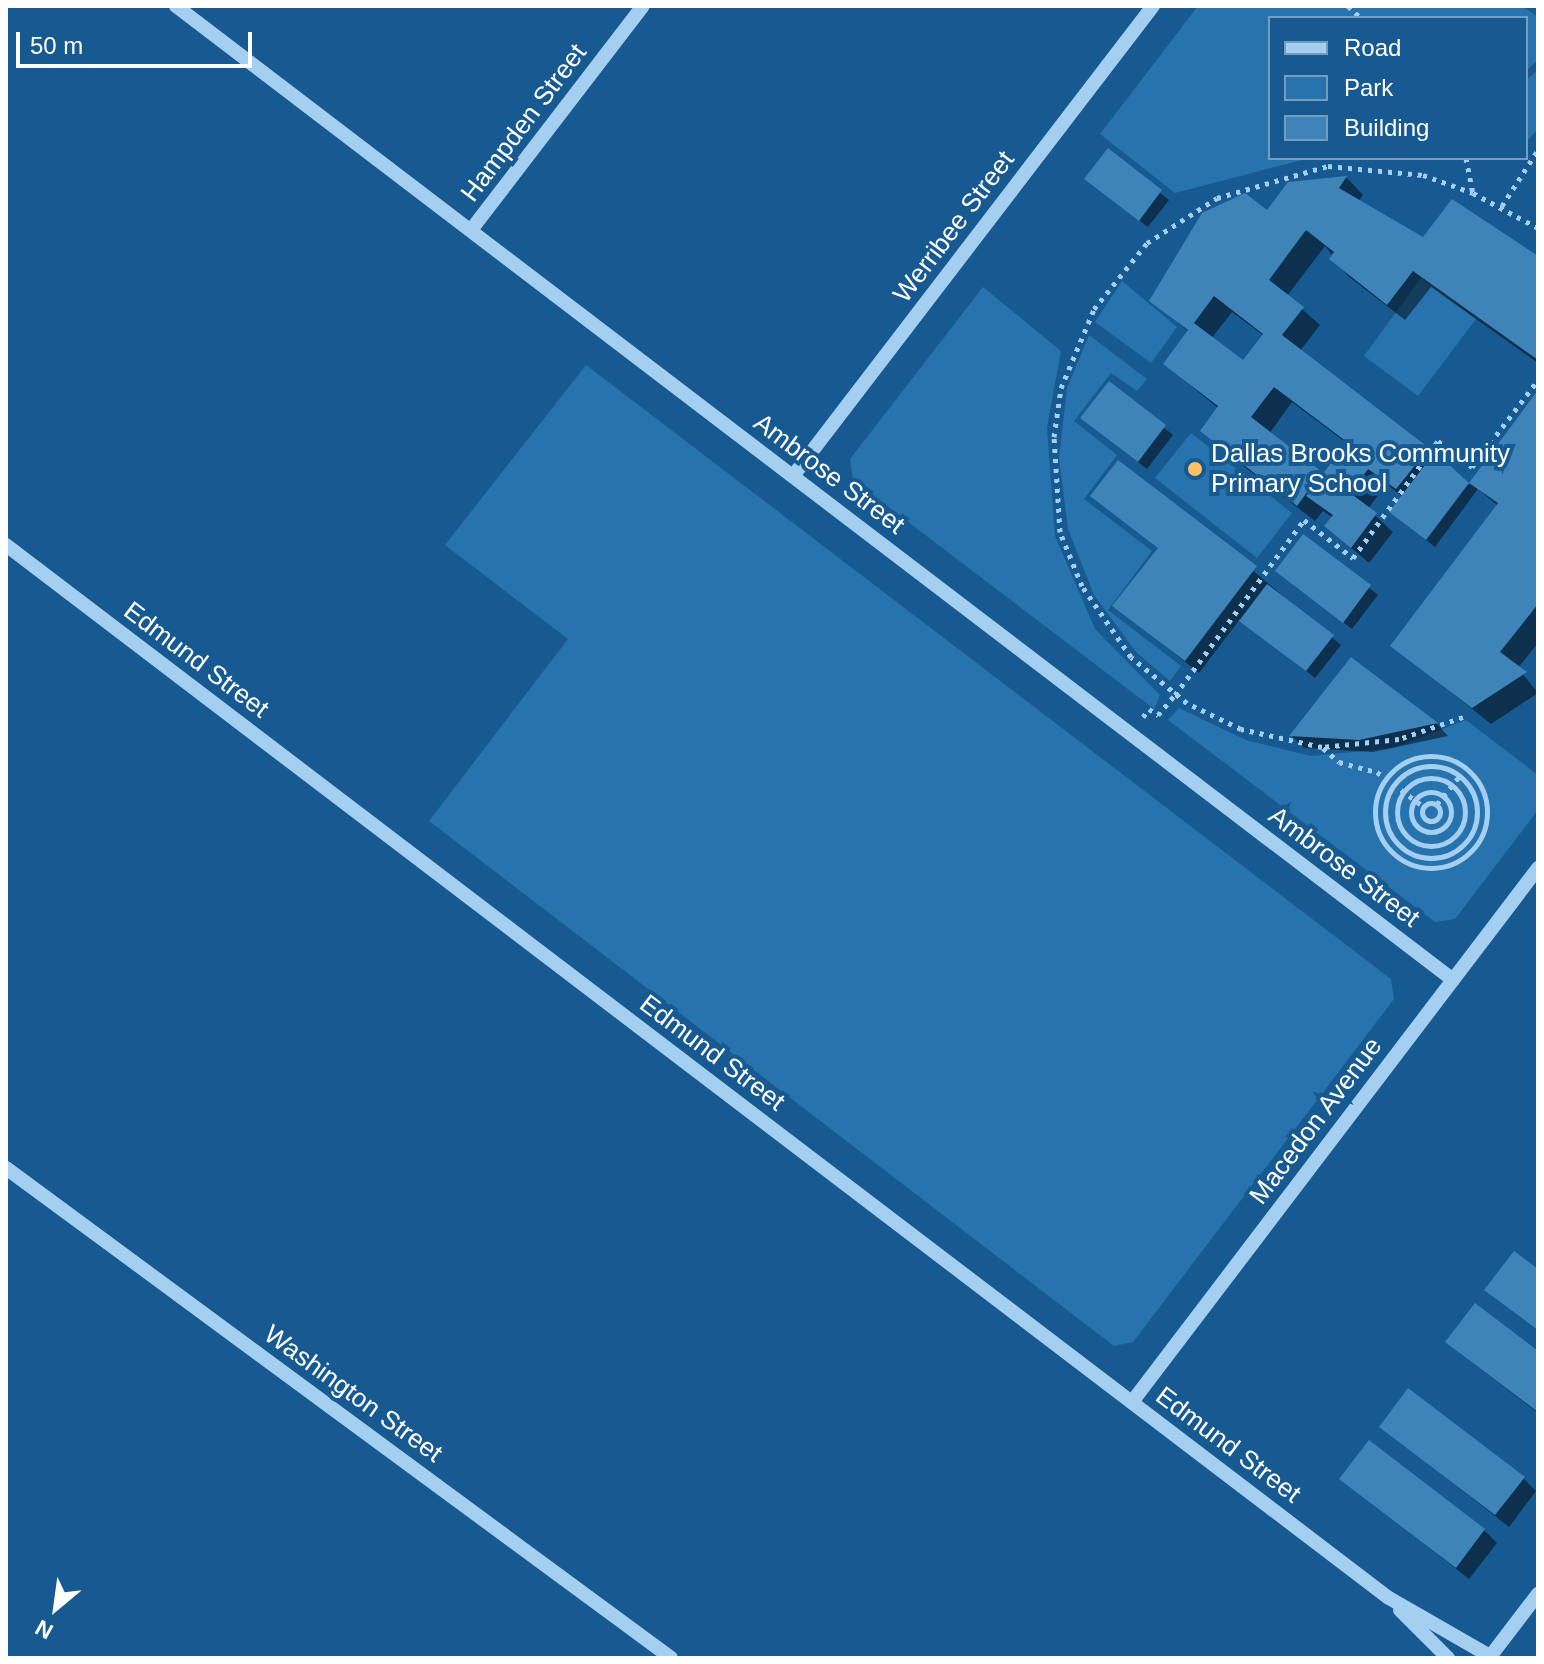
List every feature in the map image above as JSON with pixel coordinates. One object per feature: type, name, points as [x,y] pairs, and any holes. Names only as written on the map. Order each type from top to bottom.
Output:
[{"type":"street","name":"Ambrose Street","points":[[176,6],[1453,980]]},
{"type":"street","name":"Hampden Street","points":[[471,230],[643,6]]},
{"type":"street","name":"Werribee Street","points":[[793,476],[1153,6]]},
{"type":"street","name":"Edmund Street","points":[[6,545],[1389,1598],[1489,1657]]},
{"type":"street","name":"Macedon Avenue","points":[[1132,1402],[1538,868]]},
{"type":"street","name":"Washington Street","points":[[6,1168],[671,1658]]},
{"type":"street","points":[[1489,1657],[1538,1594]]},
{"type":"street","name":"Edmund Street","points":[[1389,1598],[1448,1658]]},
{"type":"path","points":[[1502,206],[1538,150]]},
{"type":"path","points":[[1466,160],[1473,193]]},
{"type":"path","points":[[1463,717],[1399,739],[1322,747],[1241,729],[1175,695],[1099,620],[1060,532],[1053,485],[1061,388],[1094,309],[1147,243],[1251,182],[1328,166],[1423,175],[1502,206],[1538,228]]},
{"type":"path","points":[[1130,734],[1149,709],[1158,715],[1175,695],[1304,520],[1353,558],[1438,441],[1472,467],[1538,380]]},
{"type":"path","points":[[1322,747],[1339,762],[1386,778],[1423,806],[1425,819]]},
{"type":"path","points":[[1432,755],[1466,767],[1488,813],[1476,847],[1443,867],[1396,856],[1374,815],[1386,778],[1432,755]]},
{"type":"path","points":[[1432,765],[1460,776],[1478,813],[1468,840],[1441,858],[1413,855],[1402,848],[1393,839],[1384,814],[1393,784],[1432,765]]},
{"type":"path","points":[[1423,806],[1437,804],[1466,767]]},
{"type":"path","points":[[1431,777],[1452,785],[1466,813],[1458,833],[1434,846],[1418,844],[1403,833],[1396,814],[1403,791],[1431,777]]},
{"type":"path","points":[[1415,800],[1443,796]]},
{"type":"path","points":[[1443,796],[1450,807],[1447,824]]},
{"type":"path","points":[[1415,800],[1419,827]]},
{"type":"path","points":[[1437,804],[1439,817],[1447,824]]},
{"type":"path","points":[[1419,827],[1425,819],[1439,817]]},
{"type":"path","points":[[1419,827],[1433,831],[1447,824]]},
{"type":"path","points":[[1433,831],[1434,846]]},
{"type":"path","points":[[1393,839],[1403,833]]},
{"type":"path","points":[[1458,833],[1476,847]]},
{"type":"path","points":[[1413,855],[1418,844]]},
{"type":"path","points":[[1396,856],[1402,848]]},
{"type":"green space","points":[[1198,6],[1522,6],[1538,17],[1538,60],[1528,69],[1528,16],[1268,16],[1268,160],[1302,160],[1175,193],[1100,134]]},
{"type":"green space","points":[[1538,70],[1538,129],[1528,140],[1528,78]]},
{"type":"green space","points":[[1421,278],[1476,319],[1418,396],[1364,356]]},
{"type":"green space","points":[[1122,281],[1177,327],[1151,363],[1095,322]]},
{"type":"green space","points":[[983,287],[1061,351],[1047,427],[1055,536],[1095,629],[1160,695],[1154,709],[853,480],[850,459]]},
{"type":"green space","points":[[1089,335],[1147,379],[1137,391],[1111,373],[1074,421],[1117,455],[1084,499],[1152,551],[1108,610],[1181,666],[1170,681],[1136,652],[1094,595],[1068,529],[1059,458],[1067,388]]},
{"type":"green space","points":[[586,365],[1391,979],[1394,999],[1133,1342],[1114,1346],[429,821],[568,639],[445,545]]},
{"type":"green space","points":[[1191,433],[1292,513],[1257,558],[1155,478]]},
{"type":"green space","points":[[1179,708],[1246,740],[1311,756],[1393,748],[1466,720],[1538,775],[1538,810],[1455,919],[1435,922],[1168,720]]},
{"type":"building","points":[[1108,148],[1162,190],[1139,221],[1084,179]]},
{"type":"building","points":[[1347,176],[1339,188],[1423,237],[1452,199],[1538,256],[1538,360],[1413,271],[1387,305],[1329,259],[1334,252],[1306,230],[1269,280],[1304,307],[1282,335],[1429,448],[1396,489],[1368,469],[1350,493],[1377,513],[1351,548],[1324,526],[1333,515],[1306,496],[1347,442],[1274,387],[1251,417],[1322,472],[1297,506],[1200,431],[1218,406],[1163,364],[1188,330],[1149,301],[1202,213],[1245,193],[1267,210],[1288,182]],"holes":[[[1214,296],[1263,334],[1243,360],[1194,323]]]},
{"type":"building","points":[[1109,381],[1166,425],[1138,462],[1080,418]]},
{"type":"building","points":[[1538,390],[1538,604],[1500,652],[1527,672],[1472,708],[1390,646],[1498,503],[1469,483]]},
{"type":"building","points":[[1435,452],[1469,483],[1426,540],[1389,512]]},
{"type":"building","points":[[1118,460],[1257,566],[1185,661],[1112,606],[1158,548],[1090,496]]},
{"type":"building","points":[[1303,534],[1371,585],[1343,623],[1275,571]]},
{"type":"building","points":[[1267,584],[1334,635],[1306,671],[1239,621]]},
{"type":"building","points":[[1351,657],[1438,723],[1359,740],[1289,736]]},
{"type":"building","points":[[1514,1251],[1538,1269],[1538,1330],[1484,1290]]},
{"type":"building","points":[[1475,1303],[1538,1351],[1538,1412],[1445,1342]]},
{"type":"building","points":[[1408,1388],[1525,1477],[1495,1515],[1379,1427]]},
{"type":"building","points":[[1369,1440],[1485,1529],[1456,1568],[1339,1479]]},
{"type":"place","name":"Dallas Brooks Community Primary School","points":[[1195,469]]}]
